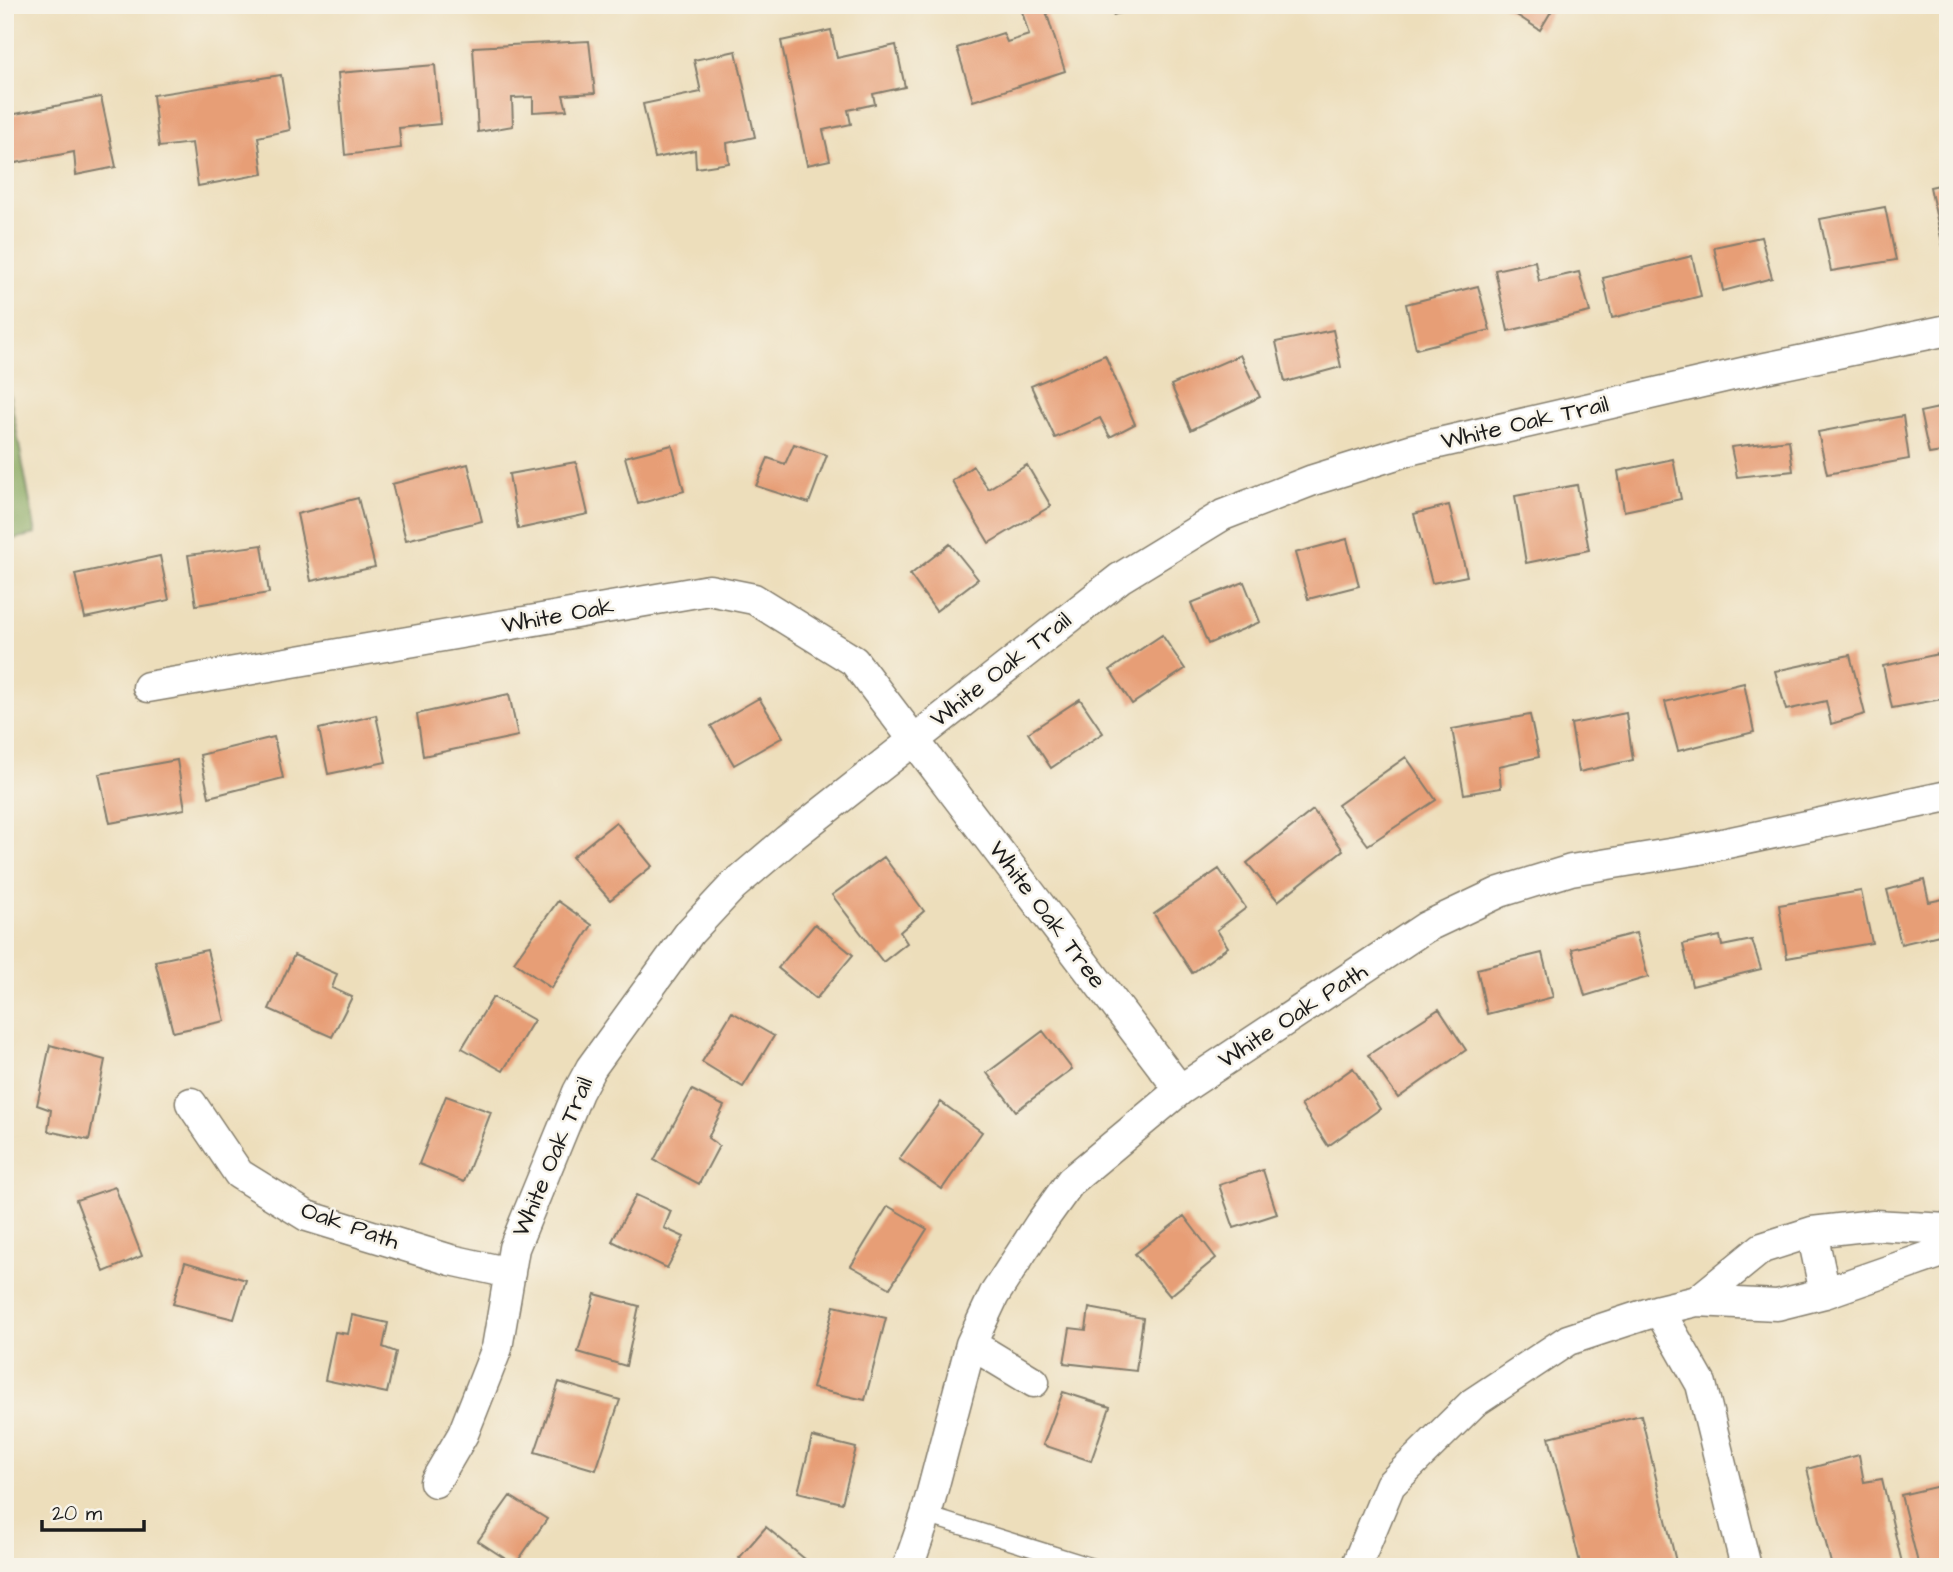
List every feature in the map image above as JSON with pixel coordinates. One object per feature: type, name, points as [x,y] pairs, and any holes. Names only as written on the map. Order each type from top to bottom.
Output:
[{"type":"street","name":"White Oak Trail","points":[[435,1482],[463,1434],[497,1348],[514,1248],[579,1092],[591,1068],[690,932],[733,886],[914,739],[1120,578],[1223,515],[1312,480],[1413,449],[1746,372],[1948,330]]},
{"type":"street","name":"White Oak","points":[[148,687],[709,590],[754,599],[854,661],[914,739]]},
{"type":"street","name":"White Oak Tree","points":[[914,739],[1180,1090]]},
{"type":"street","name":"White Oak Path","points":[[908,1567],[926,1515],[971,1344],[994,1295],[1040,1224],[1072,1181],[1180,1090],[1426,927],[1500,892],[1571,870],[1694,850],[1948,796]]},
{"type":"street","name":"Oak Path","points":[[191,1103],[239,1174],[307,1216],[451,1260],[510,1273]]},
{"type":"street","points":[[1697,1301],[1762,1248],[1812,1232],[1874,1226],[1948,1230]]},
{"type":"street","points":[[1812,1232],[1825,1293]]},
{"type":"street","points":[[1356,1567],[1390,1485],[1473,1403],[1569,1340],[1659,1310],[1697,1301],[1777,1305],[1825,1293],[1948,1250]]},
{"type":"street","points":[[1659,1310],[1701,1384],[1746,1567]]},
{"type":"street","points":[[971,1344],[1034,1382]]},
{"type":"lane","points":[[926,1515],[1093,1567]]},
{"type":"green space","points":[[8,386],[36,534],[5,541],[5,387]]},
{"type":"building","points":[[1044,5],[1065,71],[973,101],[957,48],[1003,33],[1007,42],[1029,35],[1021,8]]},
{"type":"building","points":[[1111,5],[1146,5],[1146,6],[1113,15]]},
{"type":"building","points":[[1501,5],[1555,5],[1540,30]]},
{"type":"building","points":[[831,30],[837,58],[896,45],[905,87],[873,94],[875,104],[848,110],[851,124],[823,130],[830,160],[807,165],[781,41]]},
{"type":"building","points":[[589,41],[595,93],[563,95],[567,110],[533,112],[533,97],[512,98],[513,126],[478,132],[473,47]]},
{"type":"building","points":[[736,51],[755,137],[727,143],[729,163],[696,168],[695,150],[655,158],[643,104],[701,92],[694,60]]},
{"type":"building","points":[[435,65],[440,124],[399,128],[401,148],[345,155],[338,73]]},
{"type":"building","points":[[281,75],[290,130],[258,137],[263,174],[198,186],[192,143],[159,147],[153,95]]},
{"type":"building","points":[[101,97],[116,167],[76,175],[74,152],[5,165],[5,116]]},
{"type":"building","points":[[1948,183],[1948,246],[1943,247],[1930,187]]},
{"type":"building","points":[[1885,207],[1896,260],[1831,271],[1820,219]]},
{"type":"building","points":[[1761,237],[1772,278],[1723,291],[1714,247]]},
{"type":"building","points":[[1692,256],[1701,296],[1612,318],[1603,278]]},
{"type":"building","points":[[1535,261],[1539,281],[1579,272],[1590,312],[1508,331],[1495,270]]},
{"type":"building","points":[[1478,286],[1490,330],[1416,349],[1406,304]]},
{"type":"building","points":[[1333,330],[1341,367],[1285,382],[1276,342]]},
{"type":"building","points":[[1105,355],[1135,424],[1110,437],[1100,418],[1055,438],[1031,386]]},
{"type":"building","points":[[1240,355],[1260,397],[1191,430],[1171,385]]},
{"type":"building","points":[[1948,406],[1947,474],[1942,452],[1929,454],[1920,412]]},
{"type":"building","points":[[1903,416],[1909,459],[1827,474],[1818,432]]},
{"type":"building","points":[[1789,440],[1793,471],[1737,477],[1731,447]]},
{"type":"building","points":[[794,444],[827,455],[809,503],[756,486],[768,458],[785,464]]},
{"type":"building","points":[[672,445],[684,491],[638,504],[625,457]]},
{"type":"building","points":[[1673,459],[1681,499],[1624,511],[1618,471]]},
{"type":"building","points":[[576,462],[588,514],[518,529],[509,474]]},
{"type":"building","points":[[468,464],[482,521],[406,540],[392,484]]},
{"type":"building","points":[[1027,465],[1051,506],[989,543],[952,481],[973,466],[988,489]]},
{"type":"building","points":[[1577,485],[1589,550],[1526,563],[1515,496]]},
{"type":"building","points":[[358,498],[375,567],[311,581],[297,514]]},
{"type":"building","points":[[1449,505],[1467,576],[1432,583],[1414,514]]},
{"type":"building","points":[[1347,539],[1359,586],[1308,599],[1295,553]]},
{"type":"building","points":[[950,544],[978,579],[936,611],[910,575]]},
{"type":"building","points":[[262,545],[269,593],[196,605],[188,555]]},
{"type":"building","points":[[160,556],[169,600],[85,618],[75,574]]},
{"type":"building","points":[[1244,582],[1260,622],[1208,644],[1191,603]]},
{"type":"building","points":[[1162,635],[1185,669],[1132,704],[1110,670]]},
{"type":"building","points":[[1948,652],[1948,698],[1892,708],[1883,666]]},
{"type":"building","points":[[1850,655],[1865,714],[1831,724],[1826,701],[1786,710],[1775,671]]},
{"type":"building","points":[[1744,683],[1754,732],[1678,751],[1665,702]]},
{"type":"building","points":[[509,694],[518,736],[423,756],[417,714]]},
{"type":"building","points":[[759,698],[783,737],[734,765],[711,726]]},
{"type":"building","points":[[1080,699],[1103,733],[1051,768],[1028,733]]},
{"type":"building","points":[[1626,713],[1633,760],[1579,772],[1571,724]]},
{"type":"building","points":[[376,715],[386,762],[328,774],[319,729]]},
{"type":"building","points":[[1530,715],[1539,757],[1499,766],[1501,788],[1464,794],[1452,729]]},
{"type":"building","points":[[274,737],[283,778],[209,797],[200,755]]},
{"type":"building","points":[[1406,757],[1436,800],[1368,845],[1338,805]]},
{"type":"building","points":[[177,760],[185,809],[110,823],[99,774]]},
{"type":"building","points":[[1313,810],[1343,850],[1278,901],[1247,863]]},
{"type":"building","points":[[616,822],[652,866],[610,900],[572,857]]},
{"type":"building","points":[[884,857],[924,911],[900,932],[907,943],[883,962],[832,895]]},
{"type":"building","points":[[1219,869],[1246,908],[1217,930],[1228,947],[1192,973],[1154,914]]},
{"type":"building","points":[[1924,880],[1929,902],[1948,898],[1948,933],[1901,944],[1887,890]]},
{"type":"building","points":[[1861,891],[1872,943],[1787,958],[1779,905]]},
{"type":"building","points":[[558,901],[592,925],[551,988],[514,962]]},
{"type":"building","points":[[815,924],[853,955],[816,999],[778,968]]},
{"type":"building","points":[[1636,933],[1648,977],[1585,996],[1572,949]]},
{"type":"building","points":[[1720,936],[1722,946],[1752,940],[1761,969],[1692,986],[1683,944]]},
{"type":"building","points":[[207,950],[225,1021],[173,1032],[155,961]]},
{"type":"building","points":[[1542,953],[1553,997],[1487,1014],[1477,969]]},
{"type":"building","points":[[294,955],[337,974],[332,988],[352,997],[332,1037],[269,1009]]},
{"type":"building","points":[[493,997],[534,1020],[503,1071],[462,1048]]},
{"type":"building","points":[[1439,1009],[1466,1050],[1398,1098],[1368,1055]]},
{"type":"building","points":[[732,1012],[774,1036],[743,1087],[702,1062]]},
{"type":"building","points":[[1043,1031],[1072,1069],[1016,1111],[987,1073]]},
{"type":"building","points":[[50,1045],[105,1060],[89,1140],[48,1131],[51,1110],[37,1105]]},
{"type":"building","points":[[1353,1068],[1380,1109],[1328,1146],[1301,1105]]},
{"type":"building","points":[[692,1090],[724,1106],[708,1138],[719,1146],[699,1184],[654,1160]]},
{"type":"building","points":[[446,1096],[491,1112],[464,1182],[419,1164]]},
{"type":"building","points":[[941,1102],[982,1132],[942,1189],[899,1159]]},
{"type":"building","points":[[1263,1170],[1277,1214],[1234,1228],[1219,1185]]},
{"type":"building","points":[[115,1187],[142,1256],[104,1272],[76,1200]]},
{"type":"building","points":[[636,1195],[671,1211],[664,1228],[684,1237],[667,1268],[612,1241]]},
{"type":"building","points":[[888,1206],[927,1229],[890,1288],[851,1266]]},
{"type":"building","points":[[1184,1216],[1216,1258],[1170,1296],[1135,1254]]},
{"type":"building","points":[[185,1262],[246,1280],[234,1319],[173,1304]]},
{"type":"building","points":[[595,1294],[639,1306],[626,1366],[578,1352]]},
{"type":"building","points":[[834,1306],[886,1318],[865,1400],[812,1388]]},
{"type":"building","points":[[1089,1308],[1143,1318],[1136,1371],[1064,1363],[1070,1328],[1086,1330]]},
{"type":"building","points":[[352,1315],[388,1323],[383,1347],[396,1352],[387,1393],[325,1380],[335,1332],[348,1334]]},
{"type":"building","points":[[559,1382],[620,1400],[596,1470],[535,1452]]},
{"type":"building","points":[[1063,1392],[1110,1407],[1091,1461],[1043,1445]]},
{"type":"building","points":[[1641,1415],[1677,1566],[1581,1567],[1549,1437]]},
{"type":"building","points":[[812,1437],[856,1448],[842,1503],[798,1492]]},
{"type":"building","points":[[1859,1455],[1864,1482],[1882,1479],[1903,1567],[1832,1567],[1807,1469]]},
{"type":"building","points":[[1948,1484],[1948,1567],[1919,1567],[1901,1495]]},
{"type":"building","points":[[510,1496],[547,1519],[515,1565],[478,1541]]},
{"type":"building","points":[[766,1527],[811,1564],[808,1567],[749,1567],[739,1558]]}]
